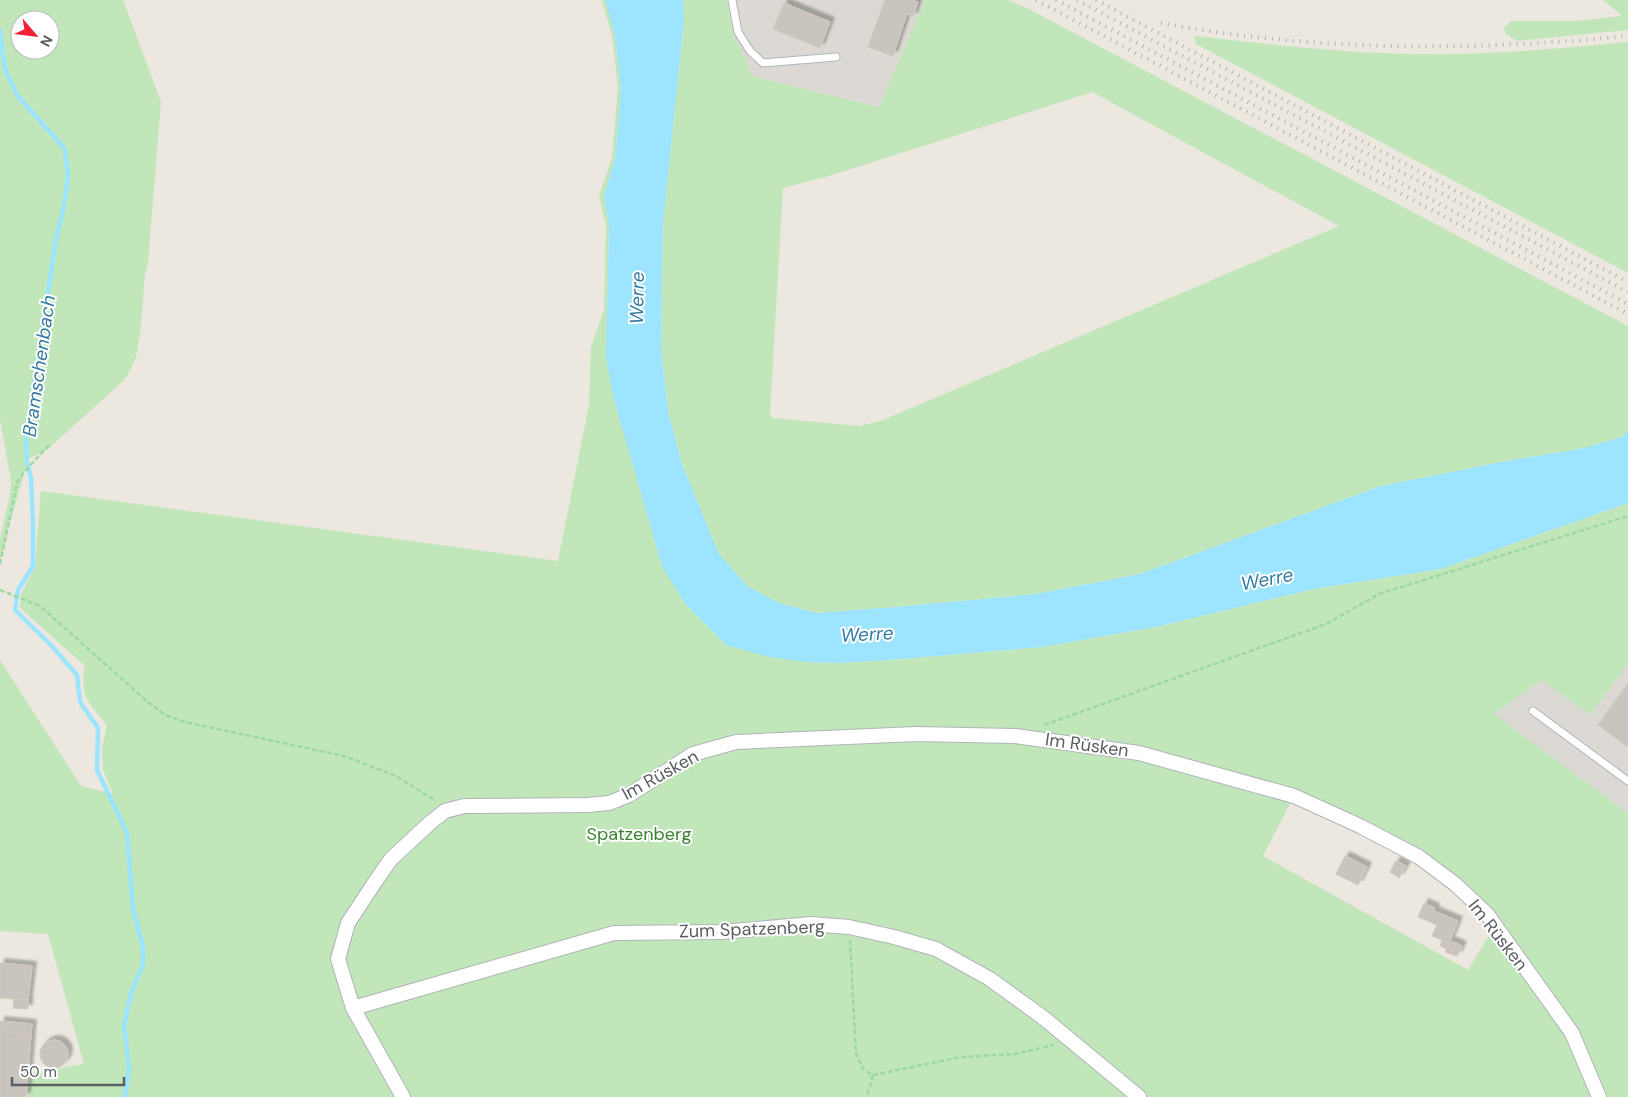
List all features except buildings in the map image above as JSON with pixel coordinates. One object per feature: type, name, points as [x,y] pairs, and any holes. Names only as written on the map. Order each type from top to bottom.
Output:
[{"type":"street","name":"Im Rüsken","points":[[445,811],[464,806],[587,805],[609,802],[629,795],[693,754],[736,742],[916,734],[1015,736],[1140,752],[1294,796],[1360,826],[1419,857],[1455,884],[1487,914],[1572,1032],[1599,1097]]},
{"type":"street","points":[[403,1097],[353,1008],[338,959],[348,923],[375,882],[392,859],[430,822],[445,811]]},
{"type":"street","name":"Zum Spatzenberg","points":[[353,1008],[614,933],[722,932],[811,924],[849,927],[894,936],[936,949],[990,979],[1072,1041],[1139,1097]]},
{"type":"lane","points":[[732,0],[738,32],[750,51],[763,63],[836,56]]},
{"type":"lane","points":[[1533,711],[1628,781]]},
{"type":"path","points":[[0,564],[17,483],[24,472],[50,444]]},
{"type":"path","points":[[1043,726],[1326,624],[1379,594],[1628,516]]},
{"type":"path","points":[[0,590],[40,606],[149,704],[166,715],[186,722],[344,756],[403,780],[433,797],[445,811]]},
{"type":"path","points":[[849,927],[856,1054],[863,1069],[874,1075],[961,1057],[1015,1054],[1072,1041]]},
{"type":"path","points":[[867,1097],[874,1075]]},
{"type":"shaded area","points":[[727,0],[925,0],[879,107],[752,76],[734,36]]},
{"type":"shaded area","points":[[1628,664],[1628,813],[1493,714],[1542,680],[1590,715]]},
{"type":"green space","points":[[0,0],[123,0],[161,102],[148,262],[136,357],[123,381],[48,449],[28,459],[0,560],[0,540],[10,495],[11,481],[0,419]]},
{"type":"green space","name":"Spatzenberg","points":[[602,0],[605,0],[615,36],[621,88],[615,159],[604,196],[609,224],[607,318],[614,400],[662,566],[809,662],[838,663],[890,660],[1042,647],[1156,627],[1314,589],[1441,569],[1628,503],[1628,664],[1590,715],[1542,680],[1494,714],[1628,813],[1628,1097],[27,1097],[32,1073],[84,1064],[48,934],[0,931],[0,660],[81,786],[113,794],[103,770],[102,749],[107,725],[87,699],[83,685],[85,666],[20,608],[21,594],[35,567],[41,491],[558,561],[589,405],[591,347],[604,310],[606,225],[599,196],[612,158],[618,87],[612,36]],"holes":[[[1296,792],[1440,869],[1493,929],[1468,970],[1263,856]]]},
{"type":"green space","points":[[683,0],[727,0],[734,36],[752,76],[879,107],[925,0],[1008,0],[1025,7],[1628,326],[1628,431],[1622,437],[1580,449],[1512,460],[1381,486],[1140,574],[1036,594],[895,607],[817,613],[779,603],[747,586],[719,554],[682,464],[668,411],[661,349],[663,224],[684,20]],"holes":[[[1092,92],[1339,226],[883,420],[860,426],[772,418],[770,413],[783,188],[829,176]]]},
{"type":"green space","points":[[1603,0],[1628,0],[1628,30],[1517,41],[1505,33],[1504,28],[1511,21],[1577,21],[1622,16]]},
{"type":"green space","points":[[1194,36],[1330,50],[1413,54],[1467,54],[1628,42],[1628,273],[1196,44]]},
{"type":"water","name":"Werre","points":[[605,0],[683,0],[684,20],[663,224],[661,349],[668,411],[682,464],[719,554],[747,586],[779,603],[817,613],[895,607],[1036,594],[1140,574],[1381,486],[1512,460],[1580,449],[1622,437],[1628,431],[1628,503],[1441,569],[1314,589],[1156,627],[1042,647],[838,663],[809,662],[769,657],[726,645],[686,605],[662,566],[614,400],[606,359],[609,224],[604,196],[615,159],[621,88],[615,36]]},
{"type":"waterway","name":"Bramschenbach","points":[[0,31],[5,69],[17,95],[65,149],[68,176],[56,239],[26,436],[27,461],[31,479],[33,566],[18,590],[15,610],[50,644],[77,675],[80,702],[98,728],[97,770],[127,833],[133,908],[143,948],[143,964],[131,993],[124,1025],[129,1068],[125,1097]]},
{"type":"railway","points":[[1036,0],[1628,314]]},
{"type":"railway","points":[[1056,0],[1628,304]]},
{"type":"railway","points":[[1077,0],[1628,292]]},
{"type":"railway","points":[[1096,0],[1628,282]]},
{"type":"railway","points":[[1161,23],[1278,39],[1394,46],[1511,44],[1628,36]]}]
